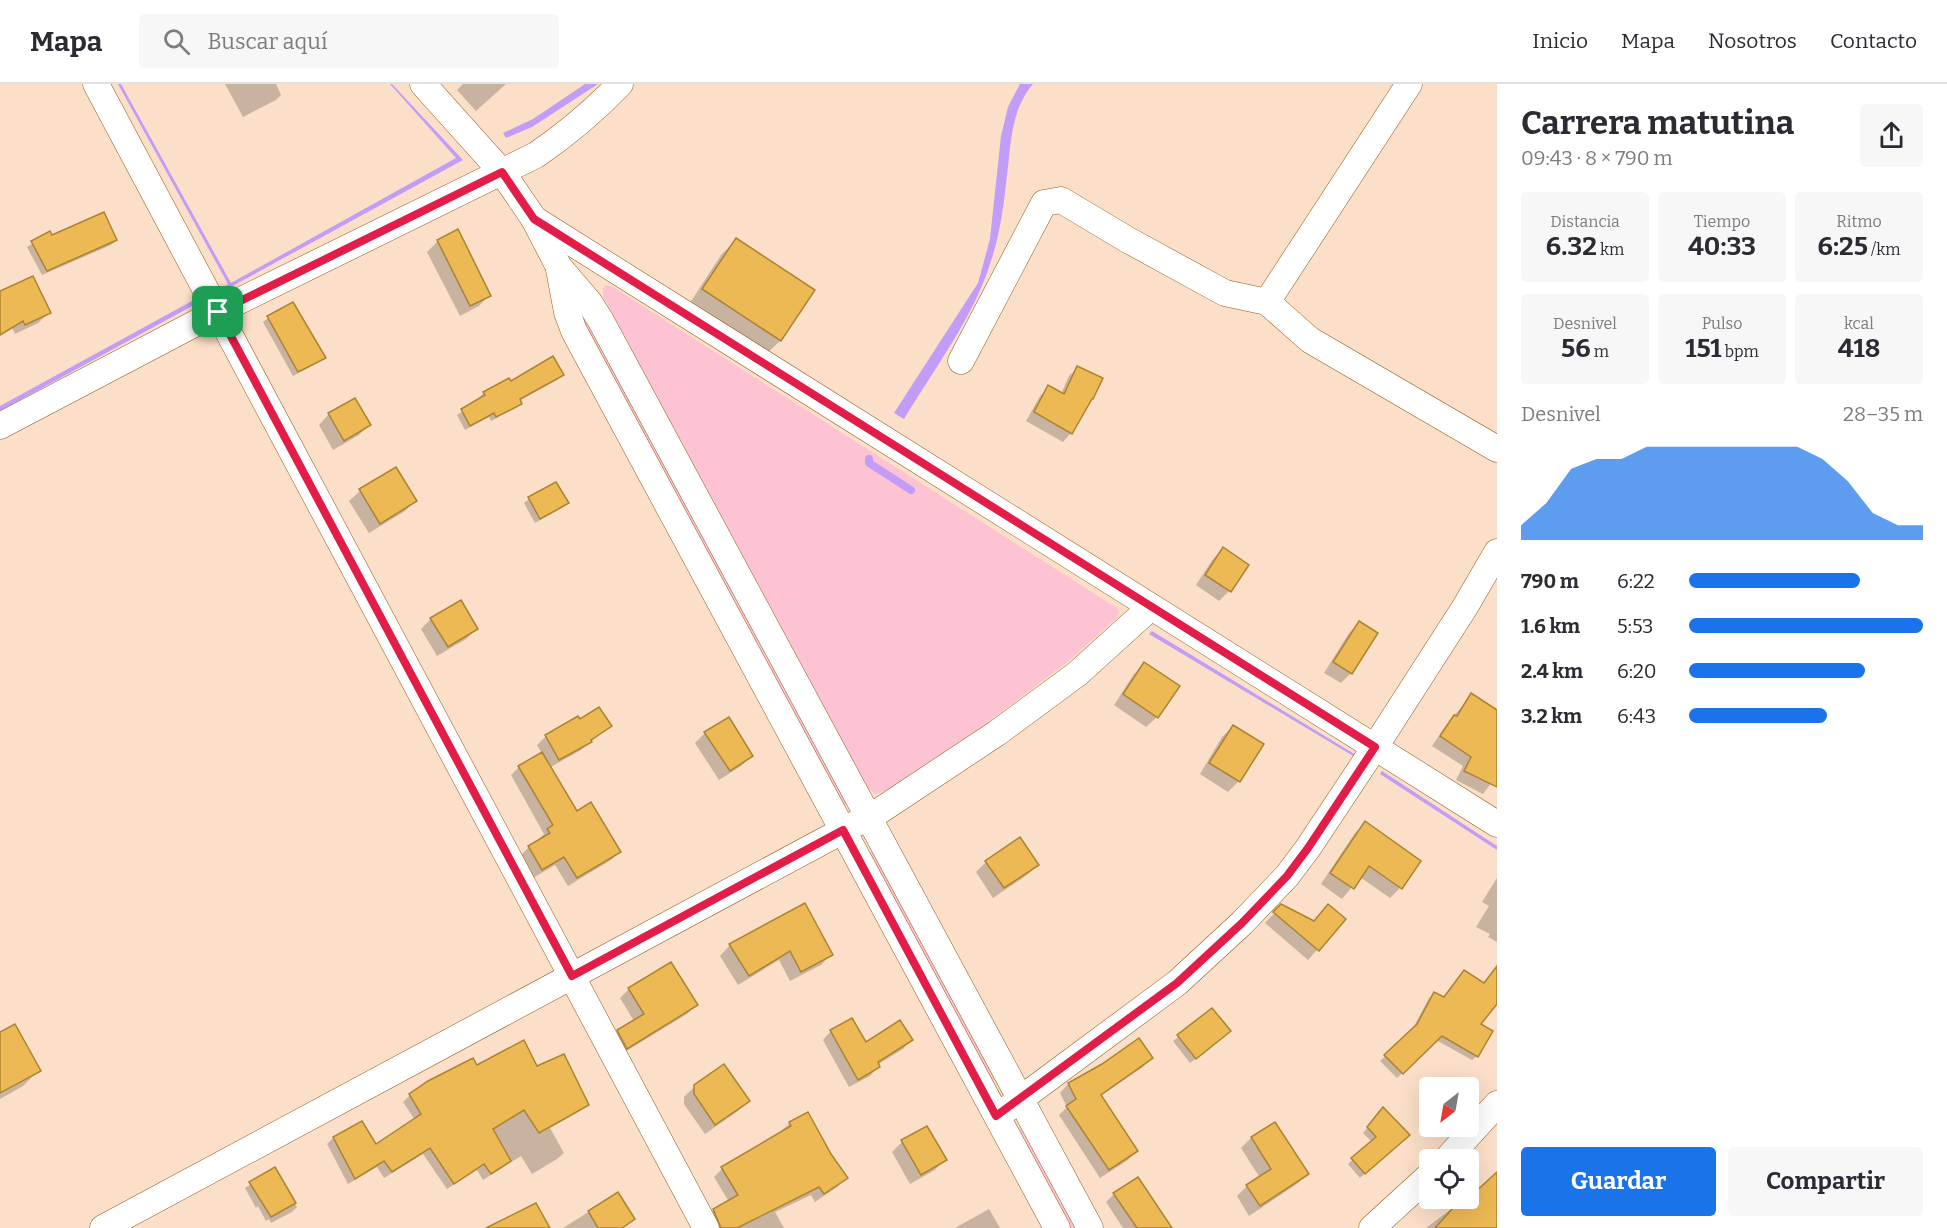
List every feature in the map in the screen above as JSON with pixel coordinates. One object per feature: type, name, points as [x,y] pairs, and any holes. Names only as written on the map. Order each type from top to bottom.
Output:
[{"type":"street","points":[[96,84],[706,1228]]},
{"type":"street","points":[[423,84],[502,172],[534,219],[559,267],[590,302],[1090,1228]]},
{"type":"street","points":[[0,426],[218,312],[536,155],[566,135],[620,84]]},
{"type":"street","points":[[1267,302],[1409,84]]},
{"type":"street","points":[[961,361],[1044,203],[1061,200],[1225,293],[1267,302],[1310,340],[1497,449]]},
{"type":"street","points":[[534,219],[1497,824]]},
{"type":"street","points":[[559,267],[567,312],[574,331],[1057,1228]]},
{"type":"street","points":[[996,1116],[1177,983],[1242,923],[1287,876],[1375,747],[1465,607],[1497,552]]},
{"type":"street","points":[[103,1228],[868,816],[1006,727],[1077,674],[1151,607]]},
{"type":"street","points":[[1456,1149],[1497,1104]]},
{"type":"street","points":[[1372,1228],[1419,1185]]},
{"type":"shaded area","points":[[118,84],[121,84],[231,283],[456,158],[390,84],[463,160],[227,289],[225,286],[228,284]]},
{"type":"shaded area","points":[[585,84],[598,84],[532,127],[506,138],[503,133],[533,119]]},
{"type":"shaded area","points":[[1020,84],[1033,84],[1019,107],[1012,131],[1005,194],[990,264],[983,284],[963,323],[904,419],[894,413],[978,283],[990,239],[1001,136],[1008,107]]},
{"type":"shaded area","points":[[606,285],[613,287],[1117,608],[1119,612],[1117,618],[1067,662],[984,725],[887,790],[876,794],[867,788],[603,296],[603,288]]},
{"type":"shaded area","points":[[192,301],[194,305],[0,411],[0,406]]},
{"type":"shaded area","points":[[578,305],[847,804],[842,807],[572,310]]},
{"type":"shaded area","points":[[1152,631],[1356,755],[1355,757],[1149,634]]},
{"type":"shaded area","points":[[1382,771],[1497,846],[1497,850],[1380,774]]},
{"type":"shaded area","points":[[873,851],[997,1079],[991,1083],[867,853]]},
{"type":"shaded area","points":[[1021,1126],[1079,1228],[1067,1228],[1017,1128]]},
{"type":"building","points":[[104,212],[117,240],[47,271],[31,241],[50,231],[52,235]]},
{"type":"building","points":[[458,229],[491,296],[470,306],[437,240]]},
{"type":"building","points":[[736,238],[815,290],[781,341],[702,289]]},
{"type":"building","points":[[33,276],[51,313],[25,325],[23,321],[0,335],[0,291]]},
{"type":"building","points":[[293,302],[326,358],[298,372],[267,316]]},
{"type":"building","points":[[553,356],[564,375],[520,399],[522,404],[496,417],[494,413],[470,426],[461,409],[485,395],[483,392],[509,378],[511,381]]},
{"type":"building","points":[[1077,366],[1103,378],[1072,434],[1034,412],[1048,385],[1064,394]]},
{"type":"building","points":[[355,398],[371,425],[344,441],[328,413]]},
{"type":"building","points":[[396,467],[417,501],[380,524],[359,489]]},
{"type":"building","points":[[556,482],[569,503],[540,519],[528,497]]},
{"type":"building","points":[[1223,547],[1249,565],[1231,592],[1205,575]]},
{"type":"building","points":[[461,600],[478,629],[448,647],[430,618]]},
{"type":"building","points":[[1359,621],[1378,633],[1352,674],[1333,662]]},
{"type":"building","points":[[1144,662],[1180,686],[1158,718],[1123,694]]},
{"type":"building","points":[[1471,693],[1497,710],[1497,787],[1464,771],[1471,757],[1440,736],[1454,715],[1457,716]]},
{"type":"building","points":[[599,707],[612,726],[591,740],[592,742],[559,760],[545,735],[578,716],[580,719]]},
{"type":"building","points":[[729,717],[753,756],[730,771],[704,732]]},
{"type":"building","points":[[1233,725],[1264,744],[1240,782],[1209,763]]},
{"type":"building","points":[[542,752],[577,811],[591,802],[621,852],[577,878],[564,857],[542,870],[528,846],[550,833],[547,829],[553,825],[518,766]]},
{"type":"building","points":[[1365,821],[1421,861],[1402,889],[1369,866],[1354,889],[1330,873]]},
{"type":"building","points":[[1020,837],[1039,865],[1004,888],[985,861]]},
{"type":"building","points":[[805,903],[833,955],[801,972],[790,951],[749,976],[729,944]]},
{"type":"building","points":[[1281,904],[1314,921],[1328,904],[1346,919],[1319,951],[1273,912]]},
{"type":"building","points":[[671,962],[698,1005],[627,1049],[617,1030],[644,1014],[628,988]]},
{"type":"building","points":[[1497,966],[1497,1004],[1481,1024],[1493,1031],[1478,1057],[1442,1036],[1403,1074],[1384,1055],[1417,1024],[1434,992],[1444,997],[1464,970],[1484,983]]},
{"type":"building","points":[[1212,1008],[1231,1031],[1196,1059],[1177,1035]]},
{"type":"building","points":[[852,1018],[866,1042],[900,1020],[913,1040],[878,1062],[880,1067],[858,1080],[830,1030]]},
{"type":"building","points":[[15,1024],[41,1071],[0,1093],[0,1032]]},
{"type":"building","points":[[1139,1038],[1153,1058],[1101,1095],[1138,1151],[1109,1170],[1066,1106],[1076,1099],[1068,1083],[1102,1064]]},
{"type":"building","points":[[524,1040],[537,1066],[564,1054],[589,1105],[539,1133],[524,1110],[493,1129],[511,1161],[491,1174],[484,1164],[454,1184],[430,1148],[392,1172],[384,1161],[355,1179],[333,1137],[362,1121],[376,1144],[421,1114],[409,1094],[428,1081],[473,1058],[477,1065]]},
{"type":"building","points":[[724,1064],[750,1101],[715,1125],[694,1094],[694,1085]]},
{"type":"building","points":[[1383,1107],[1410,1135],[1365,1174],[1351,1158],[1376,1137],[1367,1127]]},
{"type":"building","points":[[808,1112],[831,1154],[848,1178],[824,1194],[819,1187],[737,1228],[721,1228],[713,1209],[738,1195],[721,1167],[791,1126],[789,1122]]},
{"type":"building","points":[[1275,1122],[1309,1174],[1260,1206],[1246,1185],[1271,1169],[1251,1137]]},
{"type":"building","points":[[927,1126],[947,1160],[921,1175],[901,1140]]},
{"type":"building","points":[[275,1167],[296,1203],[271,1217],[249,1182]]},
{"type":"building","points":[[1497,1172],[1497,1228],[1435,1228],[1452,1209],[1479,1209],[1479,1188]]},
{"type":"building","points":[[1138,1177],[1172,1228],[1137,1228],[1113,1193]]},
{"type":"building","points":[[618,1192],[635,1219],[622,1228],[598,1228],[588,1211]]},
{"type":"building","points":[[536,1203],[550,1228],[486,1228]]},
{"type":"waterway","points":[[869,459],[869,463],[911,490]]},
{"type":"route","points":[[502,172],[534,219],[1375,747],[1287,876],[1242,923],[1177,983],[996,1116],[843,830],[572,976],[218,312],[502,172]]}]
